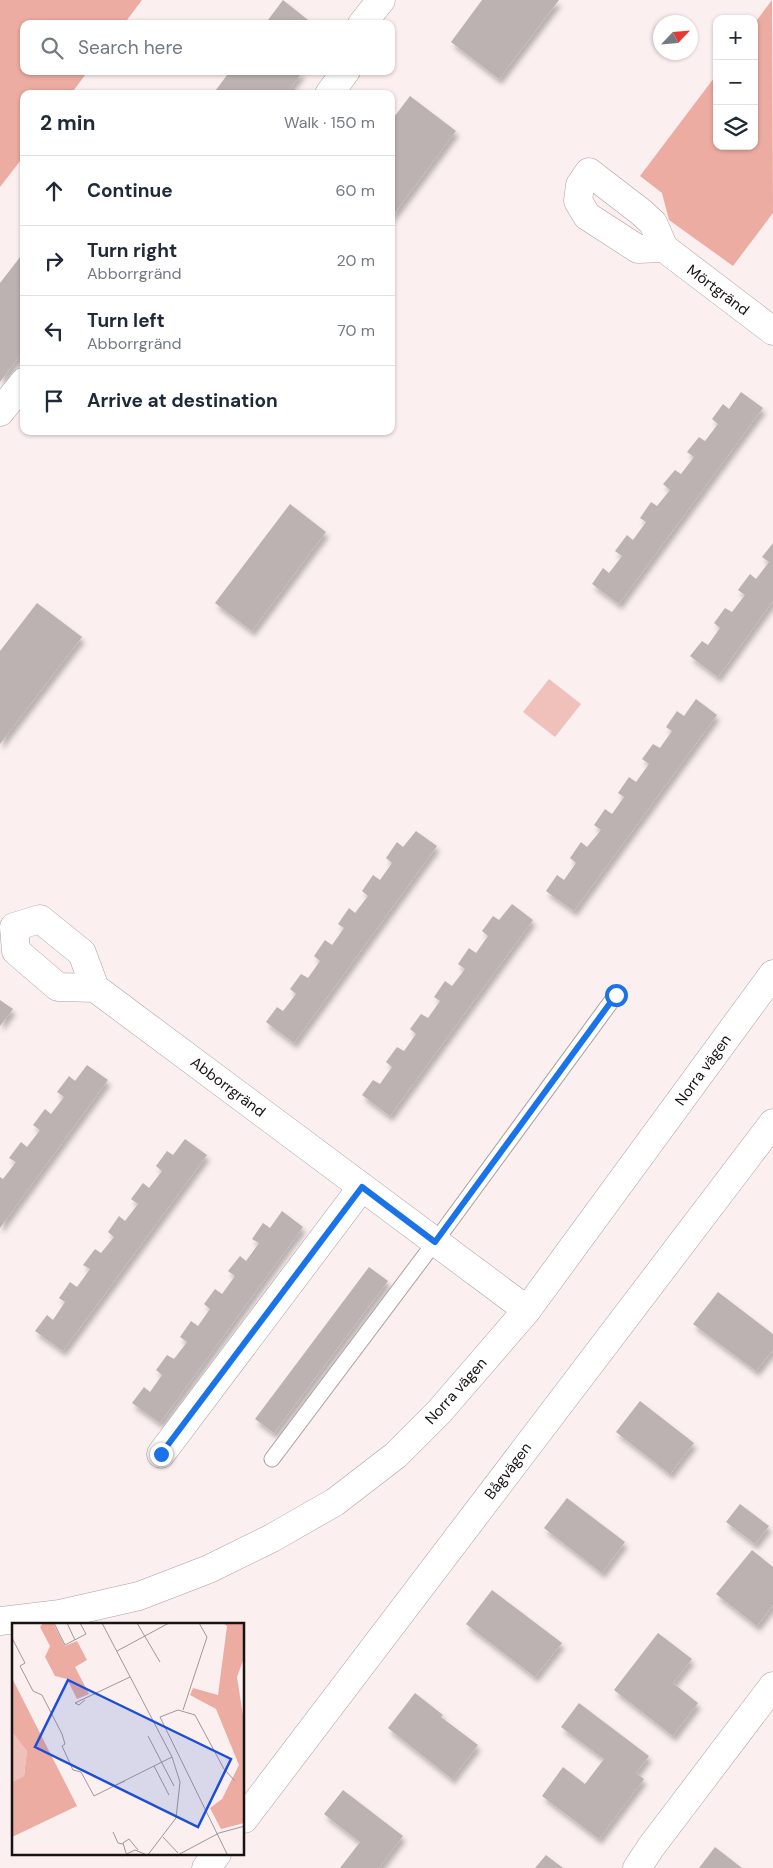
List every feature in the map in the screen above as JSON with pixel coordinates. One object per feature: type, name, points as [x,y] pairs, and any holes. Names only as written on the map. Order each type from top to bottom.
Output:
[{"type":"street","points":[[365,20],[381,0]]},
{"type":"street","points":[[332,90],[343,75]]},
{"type":"street","name":"Mörtgränd","points":[[664,248],[773,331]]},
{"type":"street","points":[[0,412],[20,387]]},
{"type":"street","points":[[40,919],[82,953],[94,988],[58,987],[16,951],[7,922],[40,919]]},
{"type":"street","name":"Norra vägen","points":[[0,1621],[60,1614],[139,1596],[209,1569],[272,1538],[335,1502],[396,1455],[439,1412],[527,1310],[773,974]]},
{"type":"street","name":"Abborrgränd","points":[[94,988],[527,1310]]},
{"type":"street","name":"Bågvägen","points":[[245,1818],[773,1123]]},
{"type":"street","points":[[161,1454],[362,1187]]},
{"type":"street","points":[[637,1868],[650,1847],[773,1686]]},
{"type":"street","points":[[206,1868],[215,1856]]},
{"type":"lane","points":[[272,1460],[616,995]]},
{"type":"shaded area","points":[[0,0],[142,0],[127,20],[20,20],[20,75],[85,75],[74,90],[20,90],[20,161],[0,187]]},
{"type":"shaded area","points":[[772,0],[773,213],[733,266],[669,220],[662,193],[640,176],[713,79],[713,150],[758,150],[758,19]]},
{"type":"shaded area","points":[[549,679],[581,704],[555,737],[523,712]]},
{"type":"building","points":[[283,0],[308,20],[268,20]]},
{"type":"building","points":[[482,0],[559,0],[499,79],[451,42]]},
{"type":"building","points":[[227,75],[300,75],[289,90],[216,90]]},
{"type":"building","points":[[410,96],[456,131],[395,213],[395,116]]},
{"type":"building","points":[[20,257],[20,355],[0,382],[0,283]]},
{"type":"building","points":[[741,392],[763,408],[619,604],[592,584],[603,568],[609,573],[622,556],[615,551],[627,535],[633,540],[646,522],[640,518],[651,502],[657,506],[670,490],[663,484],[675,470],[681,474],[694,457],[687,452],[699,437],[705,441],[718,424],[712,419],[723,404],[729,409]]},
{"type":"building","points":[[290,504],[326,532],[252,631],[215,603]]},
{"type":"building","points":[[773,543],[773,601],[718,677],[690,656],[702,641],[708,645],[720,628],[714,623],[725,608],[732,612],[745,595],[738,590],[750,574],[756,579],[769,562],[762,557]]},
{"type":"building","points":[[37,603],[82,637],[0,744],[0,651]]},
{"type":"building","points":[[696,699],[717,715],[574,911],[546,891],[557,875],[564,880],[576,863],[570,858],[581,842],[587,847],[601,830],[594,825],[605,809],[612,814],[624,797],[618,793],[629,777],[636,782],[649,764],[642,759],[653,744],[660,748],[672,731],[666,727],[677,711],[684,716]]},
{"type":"building","points":[[416,831],[437,846],[294,1043],[266,1022],[277,1007],[283,1011],[296,994],[290,989],[301,974],[308,978],[320,961],[314,956],[325,940],[332,945],[344,928],[338,924],[349,908],[355,913],[368,896],[362,891],[373,875],[380,880],[392,863],[386,858],[397,842],[403,847]]},
{"type":"building","points":[[512,904],[533,920],[390,1116],[362,1095],[373,1080],[380,1084],[392,1067],[386,1062],[397,1047],[404,1051],[416,1034],[410,1029],[421,1014],[428,1018],[440,1001],[434,997],[445,981],[452,986],[465,969],[458,964],[469,948],[476,953],[488,936],[482,931],[493,916],[499,920]]},
{"type":"building","points":[[0,1000],[13,1009],[0,1026]]},
{"type":"building","points":[[87,1065],[108,1080],[0,1228],[0,1177],[3,1179],[16,1162],[9,1158],[21,1142],[27,1147],[40,1130],[33,1125],[45,1109],[51,1114],[64,1097],[57,1092],[69,1076],[75,1081]]},
{"type":"building","points":[[185,1139],[207,1155],[63,1351],[35,1331],[47,1315],[53,1320],[65,1302],[59,1298],[70,1282],[77,1287],[90,1269],[83,1265],[95,1249],[101,1253],[114,1237],[108,1232],[119,1216],[125,1221],[138,1204],[131,1199],[143,1183],[149,1188],[162,1171],[156,1166],[167,1151],[173,1155]]},
{"type":"building","points":[[282,1211],[303,1227],[160,1423],[132,1403],[144,1387],[150,1392],[162,1375],[156,1370],[167,1355],[174,1359],[187,1342],[180,1337],[191,1321],[198,1326],[210,1309],[204,1304],[215,1289],[222,1294],[235,1276],[228,1271],[240,1256],[246,1261],[259,1243],[252,1239],[263,1223],[270,1228]]},
{"type":"building","points":[[369,1267],[388,1281],[274,1433],[255,1419]]},
{"type":"building","points":[[718,1292],[773,1334],[773,1350],[756,1371],[693,1324]]},
{"type":"building","points":[[640,1401],[694,1443],[670,1474],[616,1432]]},
{"type":"building","points":[[567,1498],[625,1542],[602,1573],[544,1528]]},
{"type":"building","points":[[740,1504],[769,1526],[755,1544],[726,1522]]},
{"type":"building","points":[[752,1550],[773,1567],[773,1605],[757,1626],[716,1594]]},
{"type":"building","points":[[492,1590],[562,1643],[535,1677],[466,1624]]},
{"type":"building","points":[[658,1633],[692,1659],[673,1683],[698,1703],[673,1736],[614,1690]]},
{"type":"building","points":[[415,1693],[443,1715],[441,1717],[478,1745],[452,1779],[388,1728]]},
{"type":"building","points":[[579,1703],[649,1756],[636,1773],[644,1779],[599,1839],[542,1796],[563,1767],[585,1784],[604,1759],[561,1727]]},
{"type":"building","points":[[343,1790],[403,1836],[379,1868],[340,1868],[360,1842],[324,1814]]},
{"type":"building","points":[[715,1847],[742,1868],[699,1868]]},
{"type":"building","points":[[546,1855],[563,1868],[535,1868]]},
{"type":"route","points":[[161,1454],[362,1187],[435,1242],[616,995]]}]
